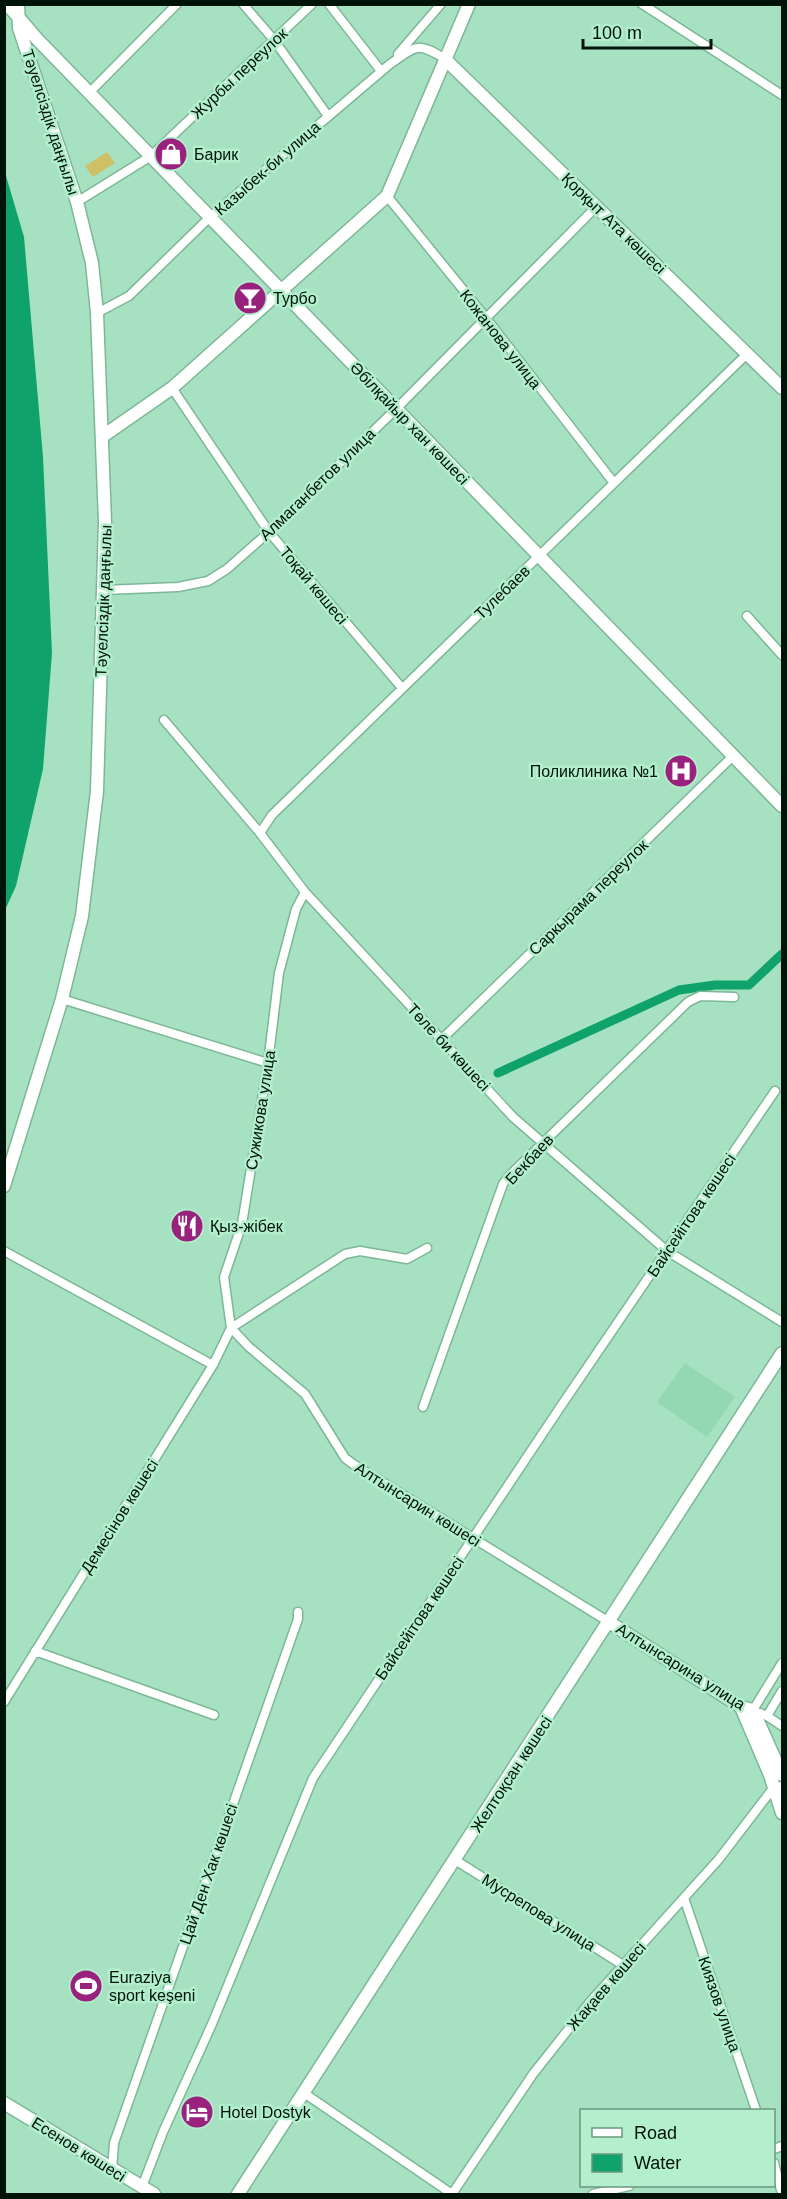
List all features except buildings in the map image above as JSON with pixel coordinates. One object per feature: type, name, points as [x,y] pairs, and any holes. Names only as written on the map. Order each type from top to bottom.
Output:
[{"type":"street","points":[[7,4],[19,16]]},
{"type":"street","points":[[89,93],[177,4]]},
{"type":"street","points":[[243,4],[274,40],[328,116]]},
{"type":"street","name":"Журбы переулок","points":[[77,202],[151,156],[312,4]]},
{"type":"street","points":[[329,4],[381,71]]},
{"type":"street","points":[[390,64],[441,4]]},
{"type":"street","points":[[103,436],[172,388],[387,196],[469,4]]},
{"type":"street","points":[[642,4],[783,95]]},
{"type":"street","points":[[4,13],[19,16]]},
{"type":"street","name":"Әбілқайыр хан көшесі","points":[[19,16],[37,39],[89,93],[783,806]]},
{"type":"street","name":"Тәуелсіздік даңғылы","points":[[4,1186],[62,999],[82,916],[97,791],[105,522],[97,313],[92,263],[77,202],[19,16]]},
{"type":"street","name":"Казыбек-би улица","points":[[97,313],[129,296],[210,218],[390,64],[412,49],[419,47],[428,48],[445,59]]},
{"type":"street","name":"Қорқыт Ата көшесі","points":[[445,59],[783,388]]},
{"type":"street","name":"Кожанова улица","points":[[387,196],[486,318],[614,483]]},
{"type":"street","name":"Алмаганбетов улица","points":[[104,590],[178,587],[208,581],[227,569],[269,532],[396,408],[597,206]]},
{"type":"street","name":"Тулебаев","points":[[260,833],[273,815],[402,688],[747,354]]},
{"type":"street","name":"Тоқай көшесі","points":[[172,388],[269,532],[402,688]]},
{"type":"street","points":[[747,616],[783,655]]},
{"type":"street","name":"Төле би көшесі","points":[[164,720],[260,833],[305,892],[513,1117],[667,1251],[783,1322]]},
{"type":"street","name":"Саркырама переулок","points":[[442,1039],[734,755]]},
{"type":"street","name":"Сужикова улица","points":[[231,1328],[224,1277],[242,1224],[268,1063],[279,973],[296,909],[305,892]]},
{"type":"street","name":"Бекбаев","points":[[423,1407],[504,1184],[511,1174],[688,1002],[700,996],[734,997]]},
{"type":"street","points":[[62,999],[268,1063]]},
{"type":"street","name":"Байсейітова көшесі","points":[[142,2187],[163,2132],[212,2024],[313,1778],[775,1091]]},
{"type":"street","points":[[231,1328],[345,1254],[360,1251],[407,1259],[427,1248]]},
{"type":"street","points":[[4,1251],[213,1365]]},
{"type":"street","name":"Демесінов көшесі","points":[[4,1702],[213,1365],[231,1328]]},
{"type":"street","name":"Алтынсарин көшесі","points":[[231,1328],[249,1347],[305,1394],[345,1458],[609,1622]]},
{"type":"street","name":"Желтоқсан көшесі","points":[[238,2194],[783,1353]]},
{"type":"street","name":"Цай Ден Хак көшесі","points":[[112,2170],[114,2143],[298,1619],[298,1612]]},
{"type":"street","name":"Алтынсарина улица","points":[[609,1622],[747,1709]]},
{"type":"street","points":[[35,1652],[214,1715]]},
{"type":"street","points":[[747,1709],[783,1663]]},
{"type":"street","points":[[767,1716],[783,1691]]},
{"type":"street","points":[[747,1709],[767,1716],[783,1726]]},
{"type":"street","points":[[747,1709],[783,1775]]},
{"type":"street","points":[[747,1709],[778,1787],[783,1813]]},
{"type":"street","name":"Жақаев көшесі","points":[[453,2194],[533,2074],[590,2002],[719,1859],[778,1787]]},
{"type":"street","name":"Мусрепова улица","points":[[455,1860],[623,1965]]},
{"type":"street","name":"Киязов улица","points":[[684,1898],[756,2109]]},
{"type":"street","points":[[304,2093],[453,2194]]},
{"type":"street","name":"Есенов көшесі","points":[[4,2103],[154,2194]]},
{"type":"street","points":[[775,2166],[783,2194]]},
{"type":"street","points":[[593,2194],[624,2187]]},
{"type":"shaded area","points":[[107,152],[115,163],[93,177],[85,166]]},
{"type":"shaded area","points":[[685,1363],[735,1397],[707,1437],[657,1402]]},
{"type":"water","points":[[4,169],[24,237],[43,457],[52,653],[43,769],[16,886],[5,910]]},
{"type":"waterway","points":[[498,1073],[679,990],[715,985],[749,985],[782,954]]},
{"type":"place","name":"Барик","points":[[171,154]]},
{"type":"place","name":"Турбо","points":[[250,298]]},
{"type":"place","name":"Поликлиника №1","points":[[681,771]]},
{"type":"place","name":"Қыз-жібек","points":[[187,1226]]},
{"type":"place","name":"Euraziya sport keşeni","points":[[86,1986]]},
{"type":"place","name":"Hotel Dostyk","points":[[197,2112]]}]
